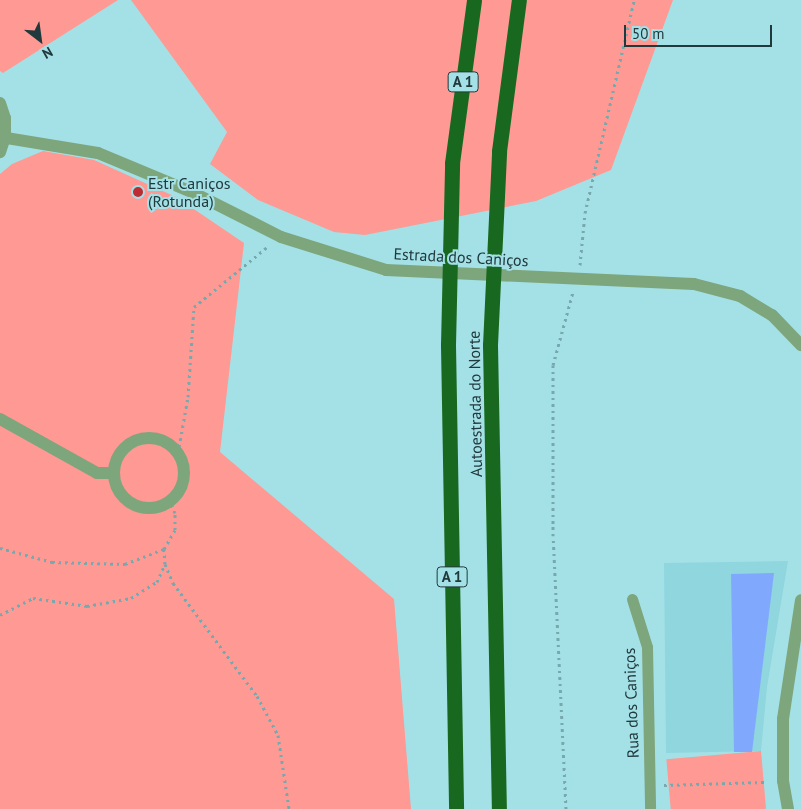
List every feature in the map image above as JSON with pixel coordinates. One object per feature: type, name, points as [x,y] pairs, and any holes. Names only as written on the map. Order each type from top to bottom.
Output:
[{"type":"highway","name":"Autoestrada do Norte","points":[[456,809],[448,344],[452,163],[474,0]]},
{"type":"highway","name":"Autoestrada do Norte","points":[[499,809],[490,345],[499,151],[519,0]]},
{"type":"street","points":[[0,103],[5,118],[0,152]]},
{"type":"street","name":"Estrada dos Caniços","points":[[2,137],[98,153],[194,193],[281,237],[386,270],[694,284],[740,296],[772,315],[801,345]]},
{"type":"street","points":[[0,419],[97,473],[114,473]]},
{"type":"street","points":[[138,439],[161,440],[178,453],[183,463],[184,479],[178,494],[170,501],[149,508],[128,502],[118,489],[114,473],[120,452],[138,439]]},
{"type":"street","points":[[788,809],[784,781],[783,719],[801,600]]},
{"type":"lane","name":"Rua dos Caniços","points":[[632,599],[648,647],[650,809]]},
{"type":"path","points":[[566,809],[554,536],[554,365],[582,255],[585,213],[599,149],[607,129],[634,0]]},
{"type":"path","points":[[178,453],[188,397],[194,307],[281,237]]},
{"type":"path","points":[[170,501],[175,530],[164,549],[165,564],[173,583],[257,696],[278,735],[288,809]]},
{"type":"path","points":[[0,548],[52,562],[125,564],[164,549]]},
{"type":"path","points":[[0,615],[32,598],[87,606],[130,598],[157,582],[165,564]]},
{"type":"path","points":[[649,785],[784,781]]},
{"type":"shaded area","points":[[0,0],[118,0],[3,73],[0,71]]},
{"type":"shaded area","points":[[131,0],[673,0],[611,170],[536,201],[365,235],[334,232],[258,200],[210,164],[227,132]]},
{"type":"shaded area","points":[[43,151],[94,160],[176,197],[244,243],[220,452],[394,599],[411,809],[0,809],[0,174],[12,164]]},
{"type":"shaded area","points":[[788,561],[767,687],[761,751],[666,753],[664,563]]},
{"type":"shaded area","points":[[761,751],[766,809],[671,809],[666,759]]},
{"type":"building","points":[[774,573],[752,752],[734,752],[731,574]]},
{"type":"place","name":"Estr Caniços (Rotunda)","points":[[138,192]]}]
